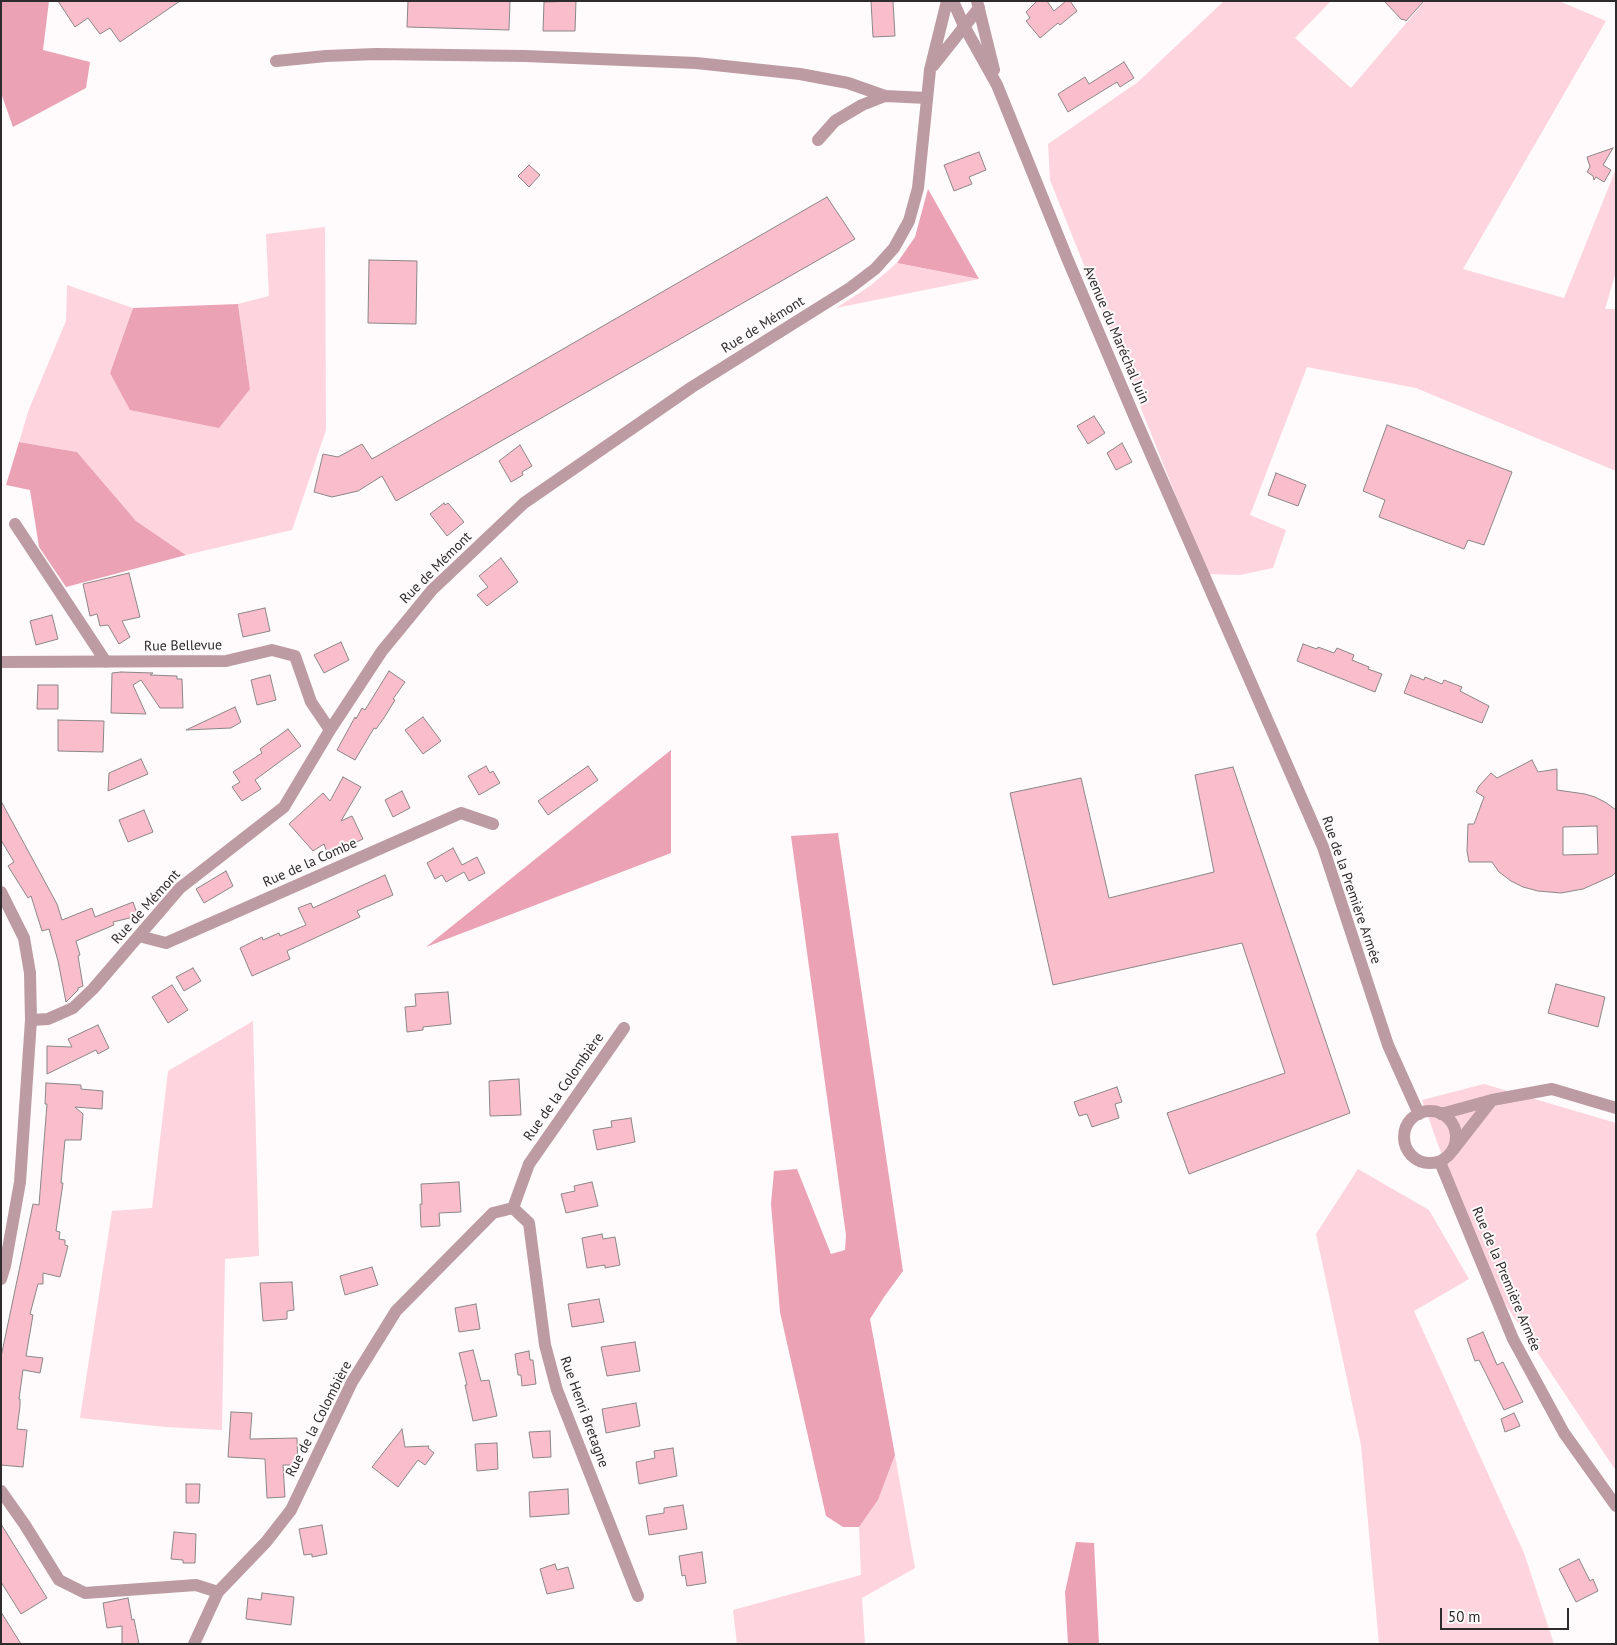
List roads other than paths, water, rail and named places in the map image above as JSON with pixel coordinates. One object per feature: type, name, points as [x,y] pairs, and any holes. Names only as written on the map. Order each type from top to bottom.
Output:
[{"type":"street","name":"Rue de Mémont","points":[[31,1020],[48,1018],[73,1008],[93,989],[180,888],[284,807],[330,730],[382,651],[432,590],[524,503],[692,387],[850,288],[875,269],[894,248],[908,221],[918,188],[930,70],[947,1]]},
{"type":"street","name":"Avenue du Maréchal Juin","points":[[953,1],[964,26],[997,85],[1067,258],[1212,595]]},
{"type":"street","points":[[930,70],[978,5]]},
{"type":"street","name":"Avenue du Maréchal Juin","points":[[978,5],[997,85]]},
{"type":"street","points":[[276,61],[376,54],[525,56],[696,63],[800,74],[848,83],[885,96],[927,98]]},
{"type":"street","points":[[818,140],[835,121],[885,96]]},
{"type":"street","points":[[15,524],[106,662]]},
{"type":"street","name":"Rue de la Première Armée","points":[[1212,595],[1323,847],[1388,1045],[1419,1114]]},
{"type":"street","name":"Rue Bellevue","points":[[1,662],[226,661],[272,650],[295,656],[311,702],[330,730]]},
{"type":"street","name":"Rue de la Combe","points":[[139,936],[166,943],[461,813],[493,824]]},
{"type":"street","points":[[1,892],[24,938],[30,973],[31,1020],[20,1182],[5,1266],[1,1278]]},
{"type":"street","name":"Rue de la Colombière","points":[[194,1644],[218,1592],[266,1542],[290,1510],[352,1382],[396,1311],[493,1213],[513,1208],[529,1164],[624,1028]]},
{"type":"street","points":[[1441,1114],[1492,1100],[1552,1088],[1616,1108]]},
{"type":"street","points":[[1453,1150],[1457,1134],[1449,1118],[1434,1111],[1419,1114],[1412,1118],[1406,1126],[1404,1144],[1408,1152],[1422,1163],[1440,1162],[1448,1157],[1492,1100]]},
{"type":"street","name":"Rue de la Première Armée","points":[[1440,1162],[1513,1339],[1564,1432],[1616,1506]]},
{"type":"street","name":"Rue Henri Bretagne","points":[[513,1208],[529,1223],[545,1345],[557,1390],[638,1596]]},
{"type":"street","points":[[1,1491],[25,1525],[58,1580],[84,1593],[196,1586],[218,1592]]}]
